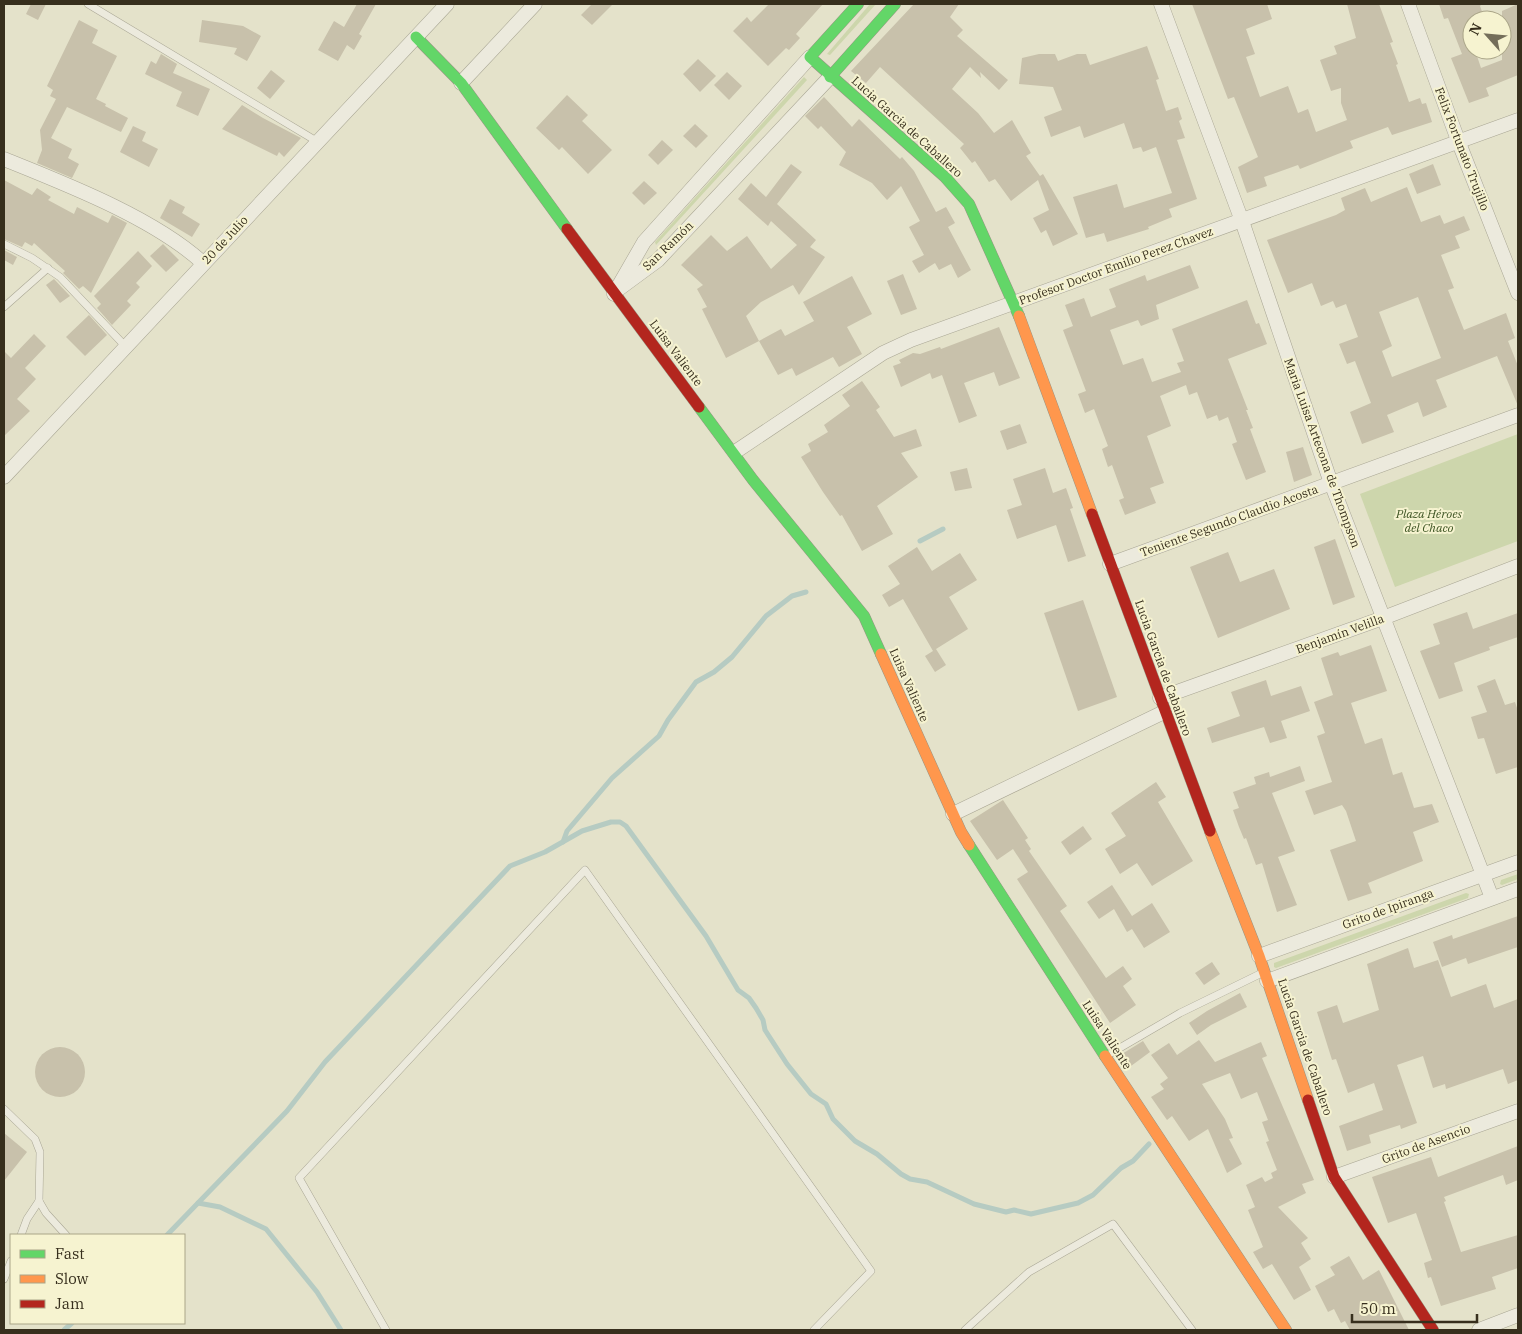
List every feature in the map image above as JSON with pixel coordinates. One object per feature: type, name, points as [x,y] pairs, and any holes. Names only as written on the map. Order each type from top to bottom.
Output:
[{"type":"street","name":"20 de Julio","points":[[4,476],[447,4]]},
{"type":"street","points":[[461,83],[535,4]]},
{"type":"street","name":"San Ramón","points":[[614,294],[644,242],[858,4]]},
{"type":"street","name":"San Ramón","points":[[614,294],[658,260],[830,77],[895,4]]},
{"type":"street","name":"Maria Luisa Artecona de Thompson","points":[[1162,4],[1242,220],[1331,483],[1492,898]]},
{"type":"street","name":"Felix Fortunato Trujillo","points":[[1408,4],[1459,143],[1518,294]]},
{"type":"street","name":"Luisa Valiente","points":[[416,37],[461,83],[614,294],[735,452],[753,480],[864,616],[961,832],[1105,1056],[1286,1330]]},
{"type":"street","name":"Lucia Garcia de Caballero","points":[[810,57],[830,77],[945,177],[968,204],[1014,303],[1164,712],[1259,956],[1334,1177],[1433,1330]]},
{"type":"street","name":"Profesor Doctor Emilio Perez Chavez","points":[[735,452],[883,353],[911,340],[1459,143],[1518,120]]},
{"type":"street","points":[[4,159],[69,186],[135,218],[189,250],[203,263]]},
{"type":"street","name":"Teniente Segundo Claudio Acosta","points":[[1110,564],[1518,415]]},
{"type":"street","name":"Benjamín Velilla","points":[[1160,698],[1383,618],[1518,566]]},
{"type":"street","points":[[953,814],[1164,712]]},
{"type":"street","name":"Grito de Ipiranga","points":[[1259,956],[1518,862]]},
{"type":"street","name":"Grito de Ipiranga","points":[[1266,976],[1518,889]]},
{"type":"street","name":"Grito de Asencio","points":[[1334,1177],[1518,1111]]},
{"type":"street","points":[[1479,1330],[1518,1316]]},
{"type":"lane","points":[[88,4],[318,142]]},
{"type":"lane","points":[[4,244],[48,268],[60,277],[126,347]]},
{"type":"lane","points":[[4,307],[48,268]]},
{"type":"lane","points":[[386,1330],[299,1178],[584,870],[871,1270],[814,1330]]},
{"type":"lane","points":[[1105,1056],[1133,1038],[1180,1013],[1266,976]]},
{"type":"lane","points":[[4,1109],[34,1139],[40,1152],[39,1201],[27,1220],[21,1234]]},
{"type":"lane","points":[[39,1201],[46,1213],[65,1234]]},
{"type":"lane","points":[[965,1330],[1029,1272],[1113,1224],[1192,1330]]},
{"type":"lane","points":[[4,1279],[10,1264]]},
{"type":"green space","points":[[870,4],[876,4],[830,55],[827,54]]},
{"type":"green space","points":[[804,77],[807,80],[656,245],[655,242]]},
{"type":"green space","name":"Plaza Héroes del Chaco","points":[[1518,434],[1518,541],[1395,587],[1360,494]]},
{"type":"green space","points":[[1518,874],[1518,879],[1500,884],[1501,880]]},
{"type":"green space","points":[[1466,893],[1469,894],[1468,898],[1276,968],[1274,967],[1274,963]]},
{"type":"building","points":[[31,4],[46,4],[38,20],[26,14]]},
{"type":"building","points":[[357,4],[376,4],[359,34],[362,36],[354,50],[347,45],[338,61],[318,50],[334,21],[344,27]]},
{"type":"building","points":[[592,4],[613,4],[592,25],[581,15]]},
{"type":"building","points":[[769,4],[823,4],[796,34],[800,38],[789,50],[786,48],[768,66],[733,31],[747,17],[751,22]]},
{"type":"building","points":[[914,4],[959,4],[950,17],[963,30],[957,36],[1008,80],[999,90],[980,72],[981,78],[970,67],[952,89],[978,113],[994,133],[1012,120],[1031,153],[1026,156],[1040,176],[1043,174],[1078,234],[1053,246],[1046,230],[1041,233],[1033,218],[1049,210],[1038,180],[1011,201],[995,179],[989,182],[975,161],[972,163],[960,148],[964,144],[880,67],[866,83],[851,71]]},
{"type":"building","points":[[1192,4],[1267,4],[1272,19],[1246,29],[1255,54],[1246,57],[1260,97],[1288,86],[1298,113],[1308,109],[1316,132],[1347,120],[1341,103],[1341,88],[1331,91],[1320,60],[1337,54],[1334,46],[1356,38],[1347,4],[1379,4],[1393,42],[1390,43],[1409,102],[1420,98],[1422,104],[1426,103],[1432,122],[1392,135],[1388,127],[1350,141],[1353,148],[1300,169],[1298,165],[1264,177],[1267,186],[1247,193],[1238,167],[1258,157],[1234,97],[1228,99]]},
{"type":"building","points":[[1439,4],[1482,4],[1480,6],[1481,10],[1462,10],[1462,54],[1448,18],[1444,19]]},
{"type":"building","points":[[1518,4],[1518,75],[1486,88],[1489,96],[1469,103],[1451,58],[1462,54],[1462,60],[1478,60],[1481,68],[1502,60],[1512,60],[1512,10],[1504,10]]},
{"type":"building","points":[[79,20],[98,30],[92,43],[117,56],[96,99],[128,118],[121,132],[67,107],[51,138],[72,149],[68,158],[79,164],[72,178],[37,163],[42,150],[40,130],[56,99],[50,96],[53,90],[47,86]]},
{"type":"building","points":[[202,20],[243,26],[261,36],[247,61],[234,54],[237,48],[199,42]]},
{"type":"building","points":[[1147,46],[1159,79],[1156,80],[1166,111],[1178,107],[1182,119],[1179,121],[1185,138],[1177,140],[1197,199],[1169,209],[1172,217],[1148,227],[1149,229],[1107,242],[1104,233],[1086,238],[1073,197],[1117,184],[1124,208],[1172,193],[1156,147],[1143,152],[1141,147],[1133,149],[1124,123],[1084,138],[1080,126],[1051,137],[1044,117],[1062,110],[1053,87],[1019,84],[1022,58],[1039,54],[1055,54],[1058,61],[1077,54],[1086,54],[1090,65]]},
{"type":"building","points":[[161,54],[177,64],[173,73],[210,89],[198,116],[176,106],[182,92],[145,74],[151,61],[156,64]]},
{"type":"building","points":[[698,59],[716,76],[700,92],[683,74]]},
{"type":"building","points":[[271,70],[285,81],[270,99],[257,88]]},
{"type":"building","points":[[727,72],[742,86],[729,100],[714,85]]},
{"type":"building","points":[[567,95],[588,115],[582,121],[612,150],[588,174],[562,147],[559,150],[536,128]]},
{"type":"building","points":[[824,97],[852,127],[859,119],[900,159],[902,157],[914,171],[936,212],[946,207],[955,223],[948,227],[971,270],[958,278],[951,264],[939,270],[935,263],[919,273],[912,261],[924,255],[909,227],[920,221],[901,186],[887,200],[872,183],[839,165],[846,152],[821,126],[818,129],[805,116]]},
{"type":"building","points":[[242,105],[301,138],[284,157],[279,152],[277,156],[222,129]]},
{"type":"building","points":[[695,124],[708,136],[696,148],[683,136]]},
{"type":"building","points":[[133,126],[146,132],[142,141],[158,149],[149,167],[120,152]]},
{"type":"building","points":[[662,140],[673,150],[658,165],[648,155]]},
{"type":"building","points":[[791,164],[802,172],[777,204],[816,240],[810,247],[825,257],[799,295],[793,285],[761,302],[746,316],[759,341],[726,358],[702,309],[707,307],[697,289],[703,285],[681,265],[711,235],[727,251],[747,236],[771,269],[797,245],[771,221],[768,226],[738,199],[751,183],[766,197]]},
{"type":"building","points":[[1433,164],[1441,185],[1417,194],[1409,174]]},
{"type":"building","points":[[4,180],[32,195],[37,188],[51,197],[48,200],[74,214],[77,207],[108,223],[112,215],[127,223],[91,293],[83,286],[79,289],[63,273],[65,271],[34,243],[32,246],[25,242],[22,247],[4,239]]},
{"type":"building","points":[[644,181],[657,193],[644,205],[632,193]]},
{"type":"building","points":[[1407,187],[1421,222],[1440,215],[1444,224],[1464,216],[1470,230],[1455,236],[1460,248],[1441,255],[1454,288],[1448,290],[1464,330],[1506,313],[1515,338],[1508,341],[1518,366],[1518,406],[1497,356],[1436,380],[1447,407],[1423,417],[1418,402],[1387,415],[1394,432],[1362,444],[1350,412],[1371,403],[1355,361],[1347,364],[1339,344],[1358,337],[1346,304],[1336,308],[1333,301],[1321,306],[1312,283],[1288,293],[1267,240],[1336,215],[1345,210],[1341,198],[1365,188],[1371,202]],"holes":[[[1418,297],[1441,358],[1392,377],[1382,351],[1392,346],[1379,312]]]},
{"type":"building","points":[[170,199],[185,207],[182,213],[200,224],[192,237],[160,218]]},
{"type":"building","points":[[163,244],[179,260],[166,272],[150,256]]},
{"type":"building","points":[[4,250],[17,257],[13,265],[4,260]]},
{"type":"building","points":[[138,251],[152,266],[136,283],[140,287],[127,301],[131,305],[112,325],[97,308],[101,304],[94,296]]},
{"type":"building","points":[[1190,265],[1199,288],[1156,305],[1159,319],[1141,326],[1138,320],[1110,330],[1123,365],[1143,358],[1152,382],[1181,372],[1177,363],[1184,361],[1172,329],[1247,300],[1256,324],[1259,323],[1267,344],[1228,359],[1248,410],[1246,410],[1253,428],[1250,429],[1266,472],[1246,480],[1232,444],[1237,442],[1228,417],[1219,421],[1217,415],[1207,419],[1197,392],[1189,395],[1186,385],[1160,396],[1171,426],[1147,436],[1164,483],[1150,488],[1156,503],[1125,515],[1119,500],[1124,498],[1112,465],[1108,467],[1102,449],[1108,446],[1094,409],[1085,413],[1078,394],[1086,391],[1063,330],[1073,326],[1065,305],[1084,298],[1091,317],[1116,307],[1109,289],[1145,275],[1147,281]]},
{"type":"building","points":[[903,274],[917,309],[901,315],[887,281]]},
{"type":"building","points":[[852,276],[872,314],[847,327],[862,354],[839,367],[833,357],[796,376],[792,368],[778,375],[759,341],[781,329],[785,336],[814,321],[803,302]]},
{"type":"building","points":[[54,279],[70,296],[60,303],[46,285]]},
{"type":"building","points":[[89,315],[107,335],[85,356],[66,337]]},
{"type":"building","points":[[999,327],[1020,378],[999,386],[994,372],[964,383],[977,416],[959,423],[942,375],[932,379],[930,373],[901,387],[893,366],[901,363],[899,360],[913,353],[920,354],[940,347],[941,349]]},
{"type":"building","points":[[34,334],[46,346],[25,368],[36,379],[17,399],[30,411],[4,436],[4,351],[11,358]]},
{"type":"building","points":[[862,381],[880,407],[876,410],[894,437],[916,429],[922,446],[901,453],[918,477],[877,506],[893,534],[862,551],[842,515],[840,516],[823,492],[801,457],[811,451],[808,444],[828,432],[824,425],[850,406],[842,395]]},
{"type":"building","points":[[1020,424],[1027,443],[1007,450],[1000,431]]},
{"type":"building","points":[[1303,447],[1312,475],[1294,482],[1286,452]]},
{"type":"building","points":[[967,468],[972,488],[955,491],[950,472]]},
{"type":"building","points":[[1045,468],[1053,493],[1066,488],[1073,508],[1070,509],[1086,556],[1068,562],[1056,525],[1017,539],[1007,510],[1022,505],[1013,479]]},
{"type":"building","points":[[1335,539],[1355,597],[1333,605],[1314,547]]},
{"type":"building","points":[[917,547],[932,571],[960,553],[977,580],[949,597],[968,629],[936,649],[946,665],[935,672],[925,656],[933,651],[903,599],[889,607],[882,595],[900,584],[888,566]]},
{"type":"building","points":[[1228,552],[1240,582],[1274,569],[1290,609],[1218,638],[1190,567]]},
{"type":"building","points":[[1083,600],[1117,697],[1078,711],[1044,613]]},
{"type":"building","points":[[1467,612],[1473,629],[1518,613],[1518,637],[1489,647],[1490,650],[1454,663],[1463,691],[1439,699],[1420,651],[1440,644],[1433,624]]},
{"type":"building","points":[[1371,645],[1387,691],[1351,703],[1365,744],[1382,738],[1393,775],[1402,772],[1414,808],[1432,804],[1439,822],[1413,832],[1423,861],[1368,883],[1372,893],[1348,901],[1330,850],[1356,841],[1346,811],[1342,805],[1314,815],[1305,791],[1332,782],[1317,736],[1325,733],[1314,702],[1333,695],[1321,658],[1338,652],[1340,656]]},
{"type":"building","points":[[1495,679],[1505,705],[1515,702],[1518,711],[1518,767],[1496,774],[1484,738],[1478,739],[1471,717],[1487,712],[1477,686]]},
{"type":"building","points":[[1266,680],[1271,696],[1301,686],[1310,711],[1281,721],[1287,738],[1270,743],[1264,727],[1212,743],[1207,728],[1240,716],[1231,692]]},
{"type":"building","points":[[1300,766],[1305,781],[1272,793],[1295,851],[1278,857],[1297,905],[1277,912],[1262,863],[1256,865],[1246,838],[1244,839],[1239,827],[1233,810],[1239,808],[1233,792],[1256,784],[1254,777],[1269,772],[1270,777]]},
{"type":"building","points":[[1156,782],[1166,797],[1158,802],[1193,861],[1152,886],[1137,863],[1120,874],[1105,849],[1126,836],[1111,813]]},
{"type":"building","points":[[1003,800],[1028,838],[1025,840],[1031,849],[1029,851],[1067,906],[1060,911],[1106,978],[1123,966],[1132,979],[1123,986],[1136,1005],[1110,1023],[1017,879],[1028,872],[1013,849],[997,860],[970,821]]},
{"type":"building","points":[[1083,826],[1092,839],[1070,855],[1061,842]]},
{"type":"building","points":[[1112,885],[1132,916],[1152,903],[1170,932],[1144,948],[1132,929],[1127,932],[1114,909],[1099,919],[1087,902]]},
{"type":"building","points":[[1518,916],[1518,947],[1468,964],[1466,958],[1442,967],[1433,942],[1452,935],[1453,939]]},
{"type":"building","points":[[1408,948],[1414,968],[1438,960],[1451,997],[1486,984],[1494,1008],[1518,999],[1518,1080],[1508,1084],[1503,1069],[1446,1089],[1445,1084],[1433,1088],[1423,1056],[1397,1065],[1417,1123],[1401,1129],[1400,1125],[1369,1135],[1371,1143],[1347,1151],[1339,1126],[1383,1110],[1374,1083],[1348,1093],[1336,1059],[1332,1060],[1317,1012],[1337,1005],[1343,1023],[1379,1010],[1367,964]]},
{"type":"building","points":[[1212,962],[1220,974],[1204,985],[1195,973]]},
{"type":"building","points":[[1240,993],[1247,1007],[1211,1025],[1197,1035],[1189,1023]]},
{"type":"building","points":[[1199,1040],[1215,1062],[1261,1042],[1267,1056],[1262,1058],[1314,1180],[1302,1184],[1306,1193],[1278,1207],[1308,1238],[1301,1243],[1311,1259],[1299,1267],[1311,1290],[1294,1300],[1272,1264],[1263,1269],[1253,1252],[1263,1247],[1248,1210],[1255,1207],[1246,1185],[1262,1177],[1265,1182],[1273,1178],[1271,1173],[1277,1170],[1266,1142],[1269,1141],[1262,1122],[1268,1120],[1257,1092],[1241,1099],[1230,1073],[1202,1084],[1225,1119],[1233,1138],[1229,1139],[1242,1164],[1227,1173],[1208,1129],[1189,1141],[1172,1116],[1167,1120],[1151,1097],[1164,1089],[1160,1084],[1168,1078],[1151,1055],[1169,1043],[1177,1055]]},
{"type":"building","points":[[1143,1041],[1150,1052],[1131,1066],[1122,1054]]},
{"type":"building","points":[[55,1047],[65,1047],[78,1054],[85,1067],[85,1077],[78,1090],[65,1097],[55,1097],[46,1093],[39,1086],[35,1077],[35,1067],[39,1058],[46,1051]]},
{"type":"building","points":[[4,1133],[27,1152],[4,1181]]},
{"type":"building","points":[[1518,1146],[1518,1180],[1506,1185],[1503,1175],[1444,1197],[1446,1201],[1444,1202],[1461,1252],[1518,1235],[1518,1268],[1492,1277],[1496,1289],[1441,1306],[1431,1277],[1428,1278],[1424,1263],[1432,1260],[1416,1213],[1388,1223],[1372,1177],[1431,1157],[1438,1177]]},
{"type":"building","points":[[1349,1256],[1363,1280],[1379,1270],[1409,1330],[1350,1330],[1345,1321],[1341,1323],[1334,1309],[1328,1312],[1315,1286],[1335,1275],[1330,1267]]},
{"type":"waterway","points":[[920,541],[943,529]]},
{"type":"waterway","points":[[563,842],[567,831],[612,778],[659,736],[668,720],[696,682],[714,672],[732,657],[766,616],[792,596],[806,592]]},
{"type":"waterway","points":[[168,1234],[287,1111],[325,1062],[510,866],[545,852],[582,831],[611,822],[620,822],[626,826],[706,936],[738,990],[749,998],[756,1008],[763,1020],[765,1030],[787,1064],[811,1094],[826,1104],[833,1119],[855,1141],[877,1154],[901,1174],[910,1179],[927,1182],[974,1204],[1006,1212],[1014,1210],[1031,1214],[1078,1203],[1093,1195],[1121,1168],[1133,1161],[1149,1144]]},
{"type":"waterway","points":[[198,1203],[220,1207],[266,1229],[317,1292],[341,1330]]},
{"type":"waterway","points":[[64,1330],[71,1324]]},
{"type":"traffic: fast","points":[[858,4],[810,57],[945,177],[969,204],[1019,316]]},
{"type":"traffic: fast","points":[[830,77],[895,4]]},
{"type":"traffic: fast","points":[[416,37],[461,83],[567,229]]},
{"type":"traffic: fast","points":[[699,407],[753,480],[864,616],[881,654]]},
{"type":"traffic: fast","points":[[969,845],[1105,1056]]},
{"type":"traffic: slow","points":[[1019,316],[1092,514]]},
{"type":"traffic: slow","points":[[881,654],[961,832],[969,845]]},
{"type":"traffic: slow","points":[[1210,831],[1259,956],[1308,1100]]},
{"type":"traffic: slow","points":[[1105,1056],[1286,1330]]},
{"type":"traffic: jam","points":[[567,229],[699,407]]},
{"type":"traffic: jam","points":[[1092,514],[1210,831]]},
{"type":"traffic: jam","points":[[1308,1100],[1334,1177],[1433,1330]]}]
